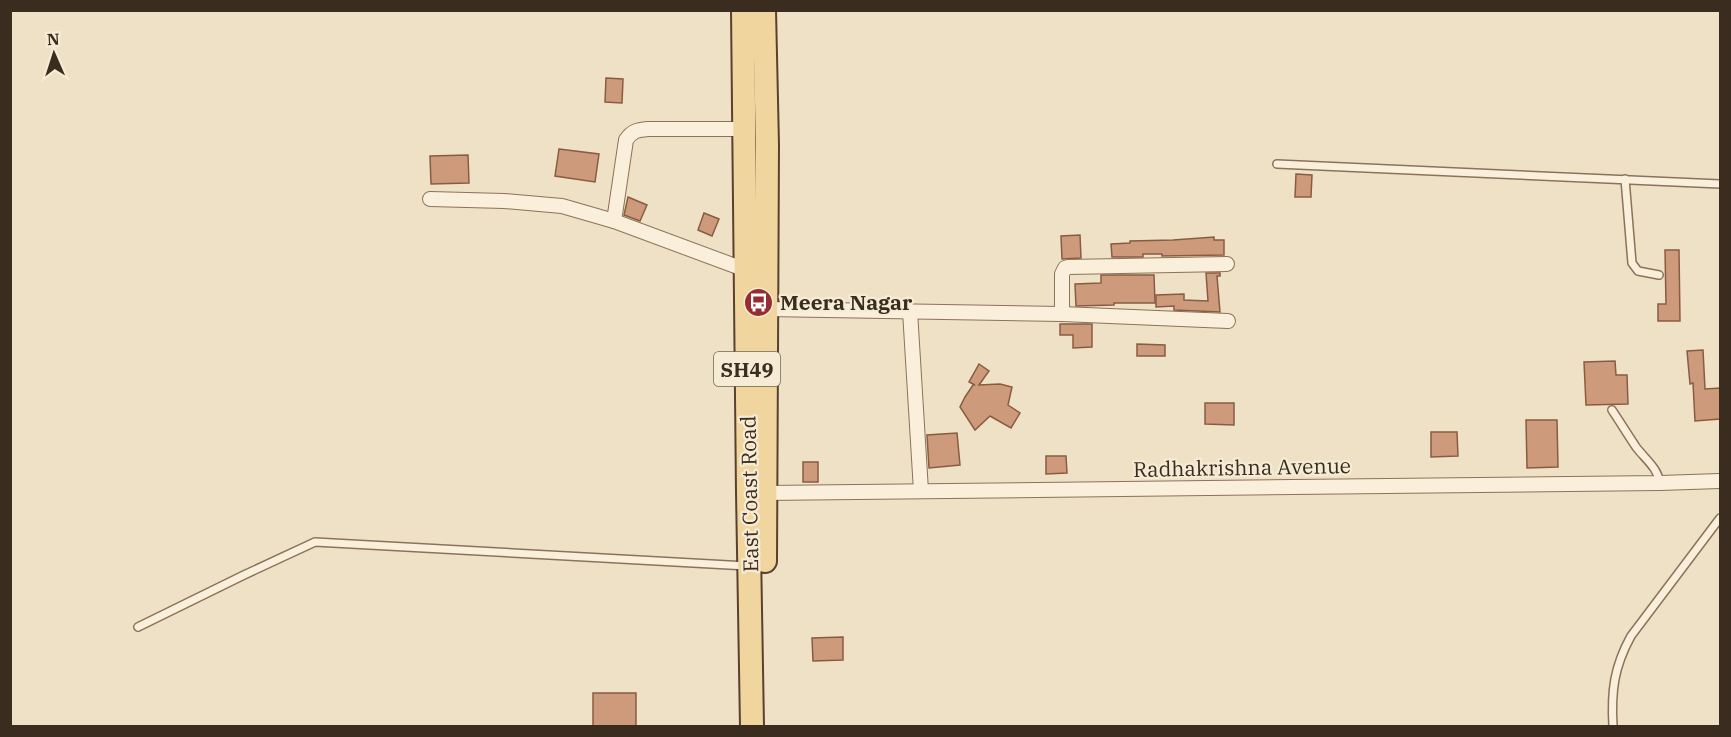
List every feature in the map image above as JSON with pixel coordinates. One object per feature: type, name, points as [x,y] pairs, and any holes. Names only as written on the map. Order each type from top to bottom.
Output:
[{"type":"main road","name":"East Coast Road","points":[[743,10],[752,726]]},
{"type":"main road","name":"East Coast Road","points":[[764,10],[766,726]]},
{"type":"street","points":[[614,221],[626,140],[631,134],[637,130],[648,129],[745,129]]},
{"type":"street","points":[[430,199],[504,201],[562,206],[614,221],[746,270]]},
{"type":"street","points":[[1062,314],[1062,274],[1068,267],[1227,264]]},
{"type":"street","points":[[766,309],[1062,314],[1228,321]]},
{"type":"street","points":[[910,311],[921,491]]},
{"type":"street","name":"Radhakrishna Avenue","points":[[765,493],[1720,481]]},
{"type":"lane","points":[[1277,164],[1720,184]]},
{"type":"lane","points":[[1625,179],[1632,263],[1638,271],[1659,276]]},
{"type":"lane","points":[[1612,410],[1636,447],[1653,465],[1660,483]]},
{"type":"lane","points":[[1613,726],[1615,675],[1620,656],[1630,636],[1720,518]]},
{"type":"lane","points":[[138,627],[315,542],[750,566]]},
{"type":"building","points":[[606,78],[623,79],[622,103],[605,102]]},
{"type":"building","points":[[559,149],[599,154],[595,182],[555,176]]},
{"type":"building","points":[[468,155],[469,183],[431,184],[430,156]]},
{"type":"building","points":[[1296,174],[1312,175],[1311,197],[1295,197]]},
{"type":"building","points":[[628,197],[647,205],[640,221],[624,215]]},
{"type":"building","points":[[704,213],[719,219],[712,236],[698,230]]},
{"type":"building","points":[[1080,235],[1081,258],[1062,259],[1061,236]]},
{"type":"building","points":[[1214,237],[1214,240],[1224,240],[1224,255],[1143,254],[1143,257],[1112,257],[1111,244]]},
{"type":"building","points":[[1665,250],[1679,250],[1680,321],[1658,321],[1658,304],[1666,304]]},
{"type":"building","points":[[1206,273],[1220,273],[1220,276],[1217,276],[1220,312],[1174,310],[1174,306],[1156,307],[1156,295],[1184,294],[1184,300],[1208,301]]},
{"type":"building","points":[[1101,275],[1154,275],[1155,303],[1076,306],[1075,284],[1101,283]]},
{"type":"building","points":[[1060,324],[1092,324],[1092,347],[1073,348],[1073,335],[1060,335]]},
{"type":"building","points":[[1137,344],[1165,345],[1165,356],[1137,356]]},
{"type":"building","points":[[1703,350],[1705,389],[1720,388],[1720,419],[1695,421],[1693,383],[1690,384],[1687,351]]},
{"type":"building","points":[[1615,361],[1616,375],[1627,375],[1628,404],[1586,405],[1584,362]]},
{"type":"building","points":[[979,364],[989,371],[979,385],[1000,384],[1012,387],[1008,405],[1020,413],[1011,428],[990,416],[975,430],[960,407],[975,385],[969,382]]},
{"type":"building","points":[[1205,403],[1234,403],[1234,425],[1205,424]]},
{"type":"building","points":[[1526,420],[1557,420],[1558,467],[1527,468]]},
{"type":"building","points":[[1431,432],[1457,432],[1458,456],[1431,457]]},
{"type":"building","points":[[957,433],[960,465],[929,468],[927,435]]},
{"type":"building","points":[[1046,456],[1066,456],[1067,473],[1046,474]]},
{"type":"building","points":[[803,462],[818,462],[818,482],[803,482]]},
{"type":"building","points":[[843,637],[843,660],[813,661],[812,638]]},
{"type":"building","points":[[593,693],[636,693],[636,726],[593,726]]},
{"type":"place","name":"Meera Nagar","points":[[759,302]]}]
